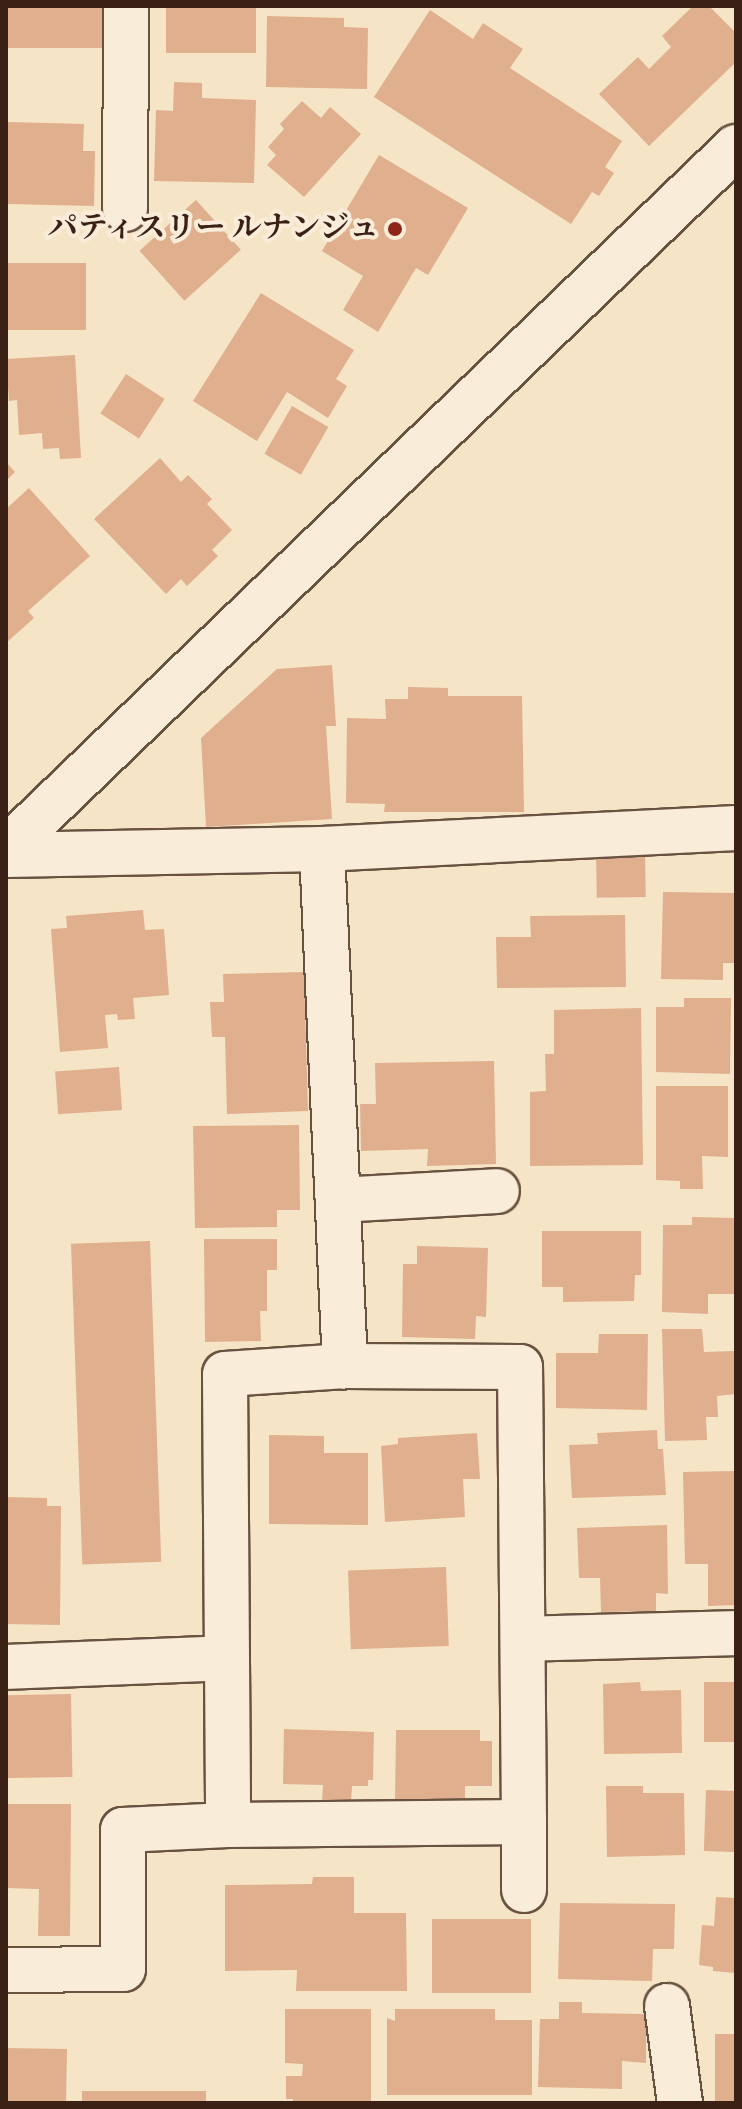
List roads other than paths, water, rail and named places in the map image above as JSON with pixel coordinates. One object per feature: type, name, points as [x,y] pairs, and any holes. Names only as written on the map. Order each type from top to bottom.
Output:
[{"type":"street","points":[[125,209],[126,6]]},
{"type":"street","points":[[6,849],[736,147]]},
{"type":"street","points":[[6,855],[322,849],[736,828]]},
{"type":"street","points":[[322,849],[345,1366]]},
{"type":"street","points":[[338,1200],[497,1191]]},
{"type":"street","points":[[228,1825],[225,1374],[345,1366],[520,1367],[524,1890]]},
{"type":"street","points":[[523,1639],[736,1633]]},
{"type":"street","points":[[6,1667],[227,1658]]},
{"type":"street","points":[[6,1970],[123,1969],[123,1830],[228,1825],[524,1822]]},
{"type":"street","points":[[667,2006],[680,2103]]},
{"type":"place","name":"パティスリー ルナンジュ","points":[[395,229]]}]
